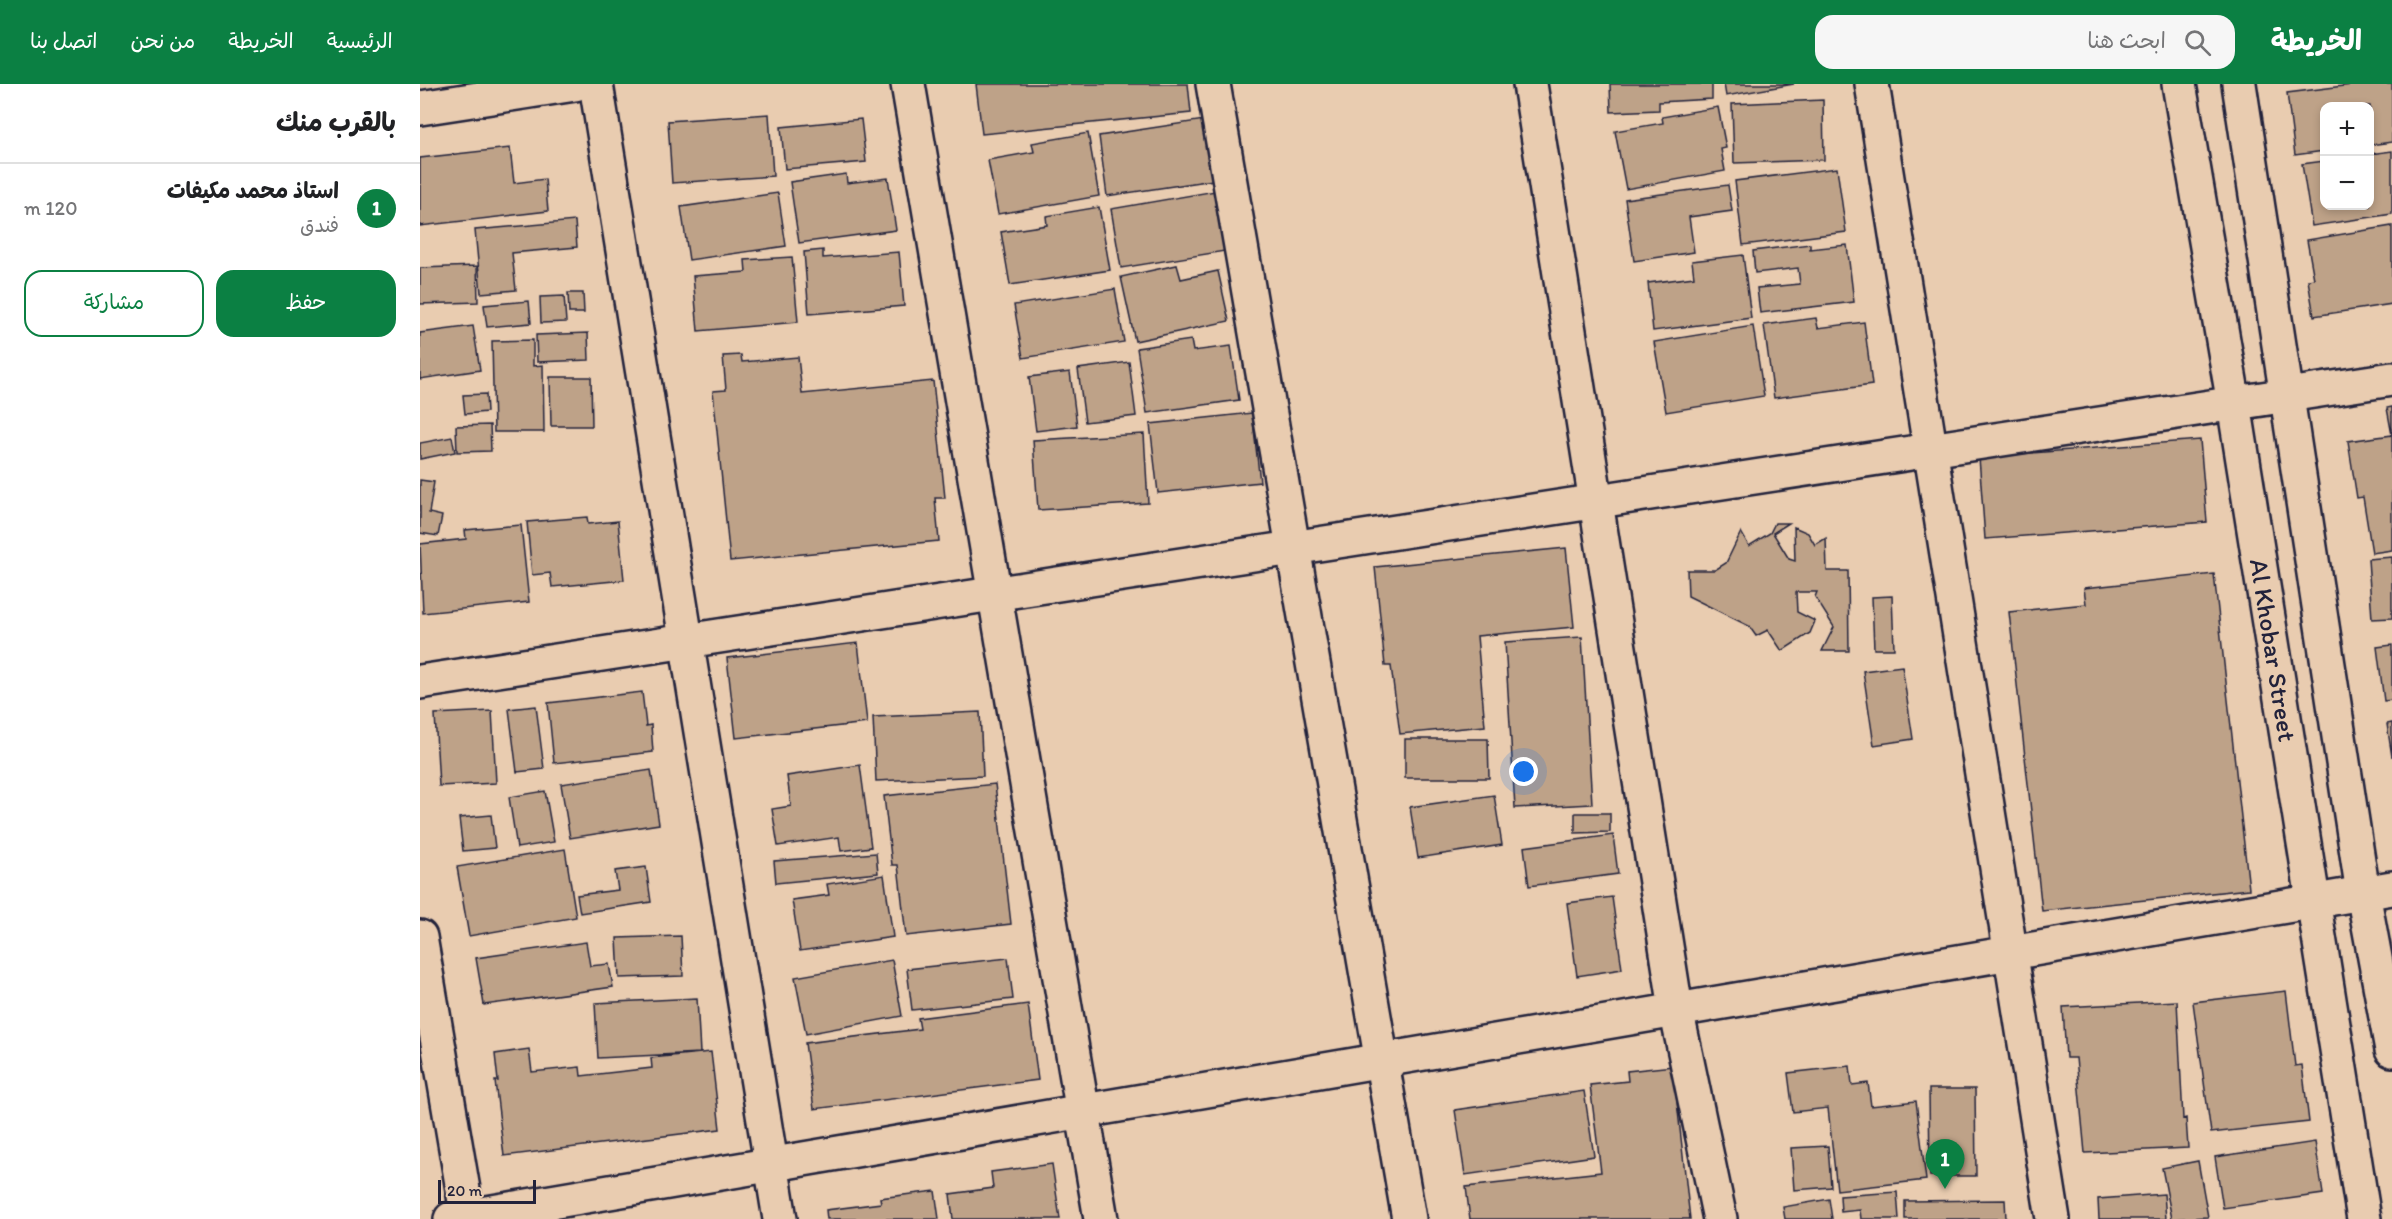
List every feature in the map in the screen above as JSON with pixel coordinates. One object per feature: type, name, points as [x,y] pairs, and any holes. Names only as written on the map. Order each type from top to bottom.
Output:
[{"type":"street","points":[[420,108],[575,84]]},
{"type":"street","points":[[596,84],[780,1219]]},
{"type":"street","points":[[908,84],[1101,1219]]},
{"type":"street","points":[[1213,84],[1409,1219]]},
{"type":"street","points":[[1530,84],[1676,1009],[1720,1219]]},
{"type":"street","points":[[1872,84],[2053,1219]]},
{"type":"street","name":"Al Khobar Street","points":[[2179,84],[2235,404],[2364,1219]]},
{"type":"street","name":"Al Khobar Street","points":[[2239,84],[2287,396],[2378,890],[2392,1050]]},
{"type":"street","points":[[420,682],[2392,378]]},
{"type":"street","points":[[420,937],[462,1218],[2378,890]]},
{"type":"building","points":[[976,84],[1188,84],[1191,113],[982,134]]},
{"type":"building","points":[[1610,84],[1712,84],[1712,99],[1659,102],[1659,110],[1611,112]]},
{"type":"building","points":[[1724,84],[1794,84],[1726,96]]},
{"type":"building","points":[[2360,84],[2392,84],[2392,142],[2374,144],[2374,102],[2320,102],[2320,152],[2295,155],[2287,93]]},
{"type":"building","points":[[1823,100],[1824,160],[1734,163],[1732,104]]},
{"type":"building","points":[[1718,107],[1726,148],[1721,149],[1725,171],[1626,189],[1615,131],[1663,123],[1662,117]]},
{"type":"building","points":[[769,114],[773,176],[672,183],[668,121]]},
{"type":"building","points":[[861,119],[866,162],[785,169],[781,127]]},
{"type":"building","points":[[1204,120],[1213,180],[1107,196],[1099,136]]},
{"type":"building","points":[[1088,133],[1099,196],[998,214],[988,160],[1034,152],[1032,143]]},
{"type":"building","points":[[510,148],[514,183],[545,179],[548,211],[420,226],[420,158]]},
{"type":"building","points":[[2392,151],[2392,214],[2312,226],[2302,164],[2320,162],[2320,210],[2374,210],[2374,153]]},
{"type":"building","points":[[1837,168],[1846,232],[1743,245],[1735,181]]},
{"type":"building","points":[[846,174],[847,183],[888,178],[896,230],[799,243],[790,182]]},
{"type":"building","points":[[1728,185],[1732,211],[1689,217],[1694,252],[1634,261],[1625,199]]},
{"type":"building","points":[[1215,191],[1225,251],[1121,268],[1111,209]]},
{"type":"building","points":[[778,193],[786,246],[689,260],[681,207]]},
{"type":"building","points":[[1099,207],[1110,270],[1010,285],[1001,232],[1047,225],[1046,216]]},
{"type":"building","points":[[575,221],[577,247],[512,253],[516,290],[481,293],[475,230]]},
{"type":"building","points":[[2392,226],[2392,304],[2314,316],[2308,280],[2314,279],[2307,240]]},
{"type":"building","points":[[1810,244],[1810,249],[1847,245],[1854,302],[1760,313],[1757,288],[1800,284],[1798,268],[1755,273],[1753,251]]},
{"type":"building","points":[[823,250],[823,258],[899,252],[904,306],[809,314],[804,252]]},
{"type":"building","points":[[1743,255],[1751,318],[1653,331],[1648,283],[1694,277],[1692,261]]},
{"type":"building","points":[[792,257],[798,322],[698,331],[693,276],[746,272],[745,260]]},
{"type":"building","points":[[1177,265],[1181,279],[1218,271],[1229,321],[1135,341],[1121,277]]},
{"type":"building","points":[[477,266],[478,302],[420,304],[420,268]]},
{"type":"building","points":[[1115,289],[1124,342],[1023,358],[1014,305]]},
{"type":"building","points":[[568,293],[583,293],[584,313],[569,313]]},
{"type":"building","points":[[564,296],[566,322],[541,323],[540,297]]},
{"type":"building","points":[[529,301],[531,323],[487,327],[484,305]]},
{"type":"building","points":[[1816,318],[1818,328],[1864,322],[1872,385],[1774,398],[1764,325]]},
{"type":"building","points":[[473,326],[480,370],[420,379],[420,333]]},
{"type":"building","points":[[1753,326],[1764,396],[1666,412],[1654,342]]},
{"type":"building","points":[[588,333],[589,360],[537,362],[536,335]]},
{"type":"building","points":[[533,340],[533,366],[543,365],[544,432],[494,432],[492,341]]},
{"type":"building","points":[[1191,340],[1193,351],[1231,346],[1239,400],[1147,413],[1137,348]]},
{"type":"building","points":[[741,355],[742,362],[798,357],[802,394],[933,381],[945,498],[935,498],[939,541],[730,561],[713,391],[726,390],[723,356]]},
{"type":"building","points":[[1129,362],[1136,416],[1085,422],[1078,369]]},
{"type":"building","points":[[1070,372],[1077,426],[1036,431],[1029,377]]},
{"type":"building","points":[[550,377],[591,377],[592,426],[551,426]]},
{"type":"building","points":[[486,394],[487,412],[465,414],[463,395]]},
{"type":"building","points":[[2392,407],[2392,435],[2387,408]]},
{"type":"building","points":[[1252,413],[1260,482],[1158,493],[1150,424]]},
{"type":"building","points":[[490,425],[491,451],[457,452],[456,426]]},
{"type":"building","points":[[1144,434],[1148,503],[1038,510],[1033,440]]},
{"type":"building","points":[[2392,435],[2392,550],[2372,553],[2363,497],[2357,498],[2348,441]]},
{"type":"building","points":[[452,437],[455,452],[420,459],[420,443]]},
{"type":"building","points":[[2200,440],[2207,522],[1985,539],[1979,457]]},
{"type":"building","points":[[420,480],[434,482],[429,513],[442,516],[438,536],[420,533]]},
{"type":"building","points":[[587,517],[588,524],[618,521],[624,580],[552,587],[550,573],[532,575],[527,522]]},
{"type":"building","points":[[1775,523],[1789,523],[1773,533],[1789,559],[1795,561],[1794,527],[1808,533],[1815,545],[1826,538],[1827,571],[1848,571],[1849,651],[1822,651],[1834,627],[1815,597],[1817,592],[1796,592],[1797,612],[1815,621],[1810,633],[1782,651],[1768,630],[1756,636],[1749,626],[1688,596],[1687,570],[1715,570],[1726,563],[1741,532],[1749,546],[1770,533]]},
{"type":"building","points":[[521,525],[529,602],[423,613],[420,544],[466,539],[465,530]]},
{"type":"building","points":[[1566,548],[1574,627],[1477,636],[1485,726],[1400,734],[1391,666],[1385,666],[1375,567]]},
{"type":"building","points":[[2392,557],[2392,618],[2372,619],[2368,559]]},
{"type":"building","points":[[2214,574],[2249,889],[2042,911],[2009,612],[2086,604],[2084,588]]},
{"type":"building","points":[[1892,596],[1894,649],[1874,649],[1872,597]]},
{"type":"building","points":[[1582,637],[1592,804],[1515,808],[1505,642]]},
{"type":"building","points":[[858,643],[867,723],[736,738],[727,658]]},
{"type":"building","points":[[2392,645],[2392,700],[2384,701],[2377,647]]},
{"type":"building","points":[[1902,666],[1913,739],[1874,745],[1863,671]]},
{"type":"building","points":[[642,692],[646,726],[651,725],[653,752],[554,763],[548,703]]},
{"type":"building","points":[[536,706],[544,769],[517,772],[509,709]]},
{"type":"building","points":[[492,711],[496,783],[439,786],[435,714]]},
{"type":"building","points":[[980,712],[983,776],[876,781],[873,717]]},
{"type":"building","points":[[2392,723],[2392,757],[2387,724]]},
{"type":"building","points":[[1405,739],[1488,739],[1489,778],[1405,778]]},
{"type":"building","points":[[860,765],[871,847],[841,851],[839,837],[778,846],[772,809],[791,806],[787,776]]},
{"type":"building","points":[[651,770],[659,824],[570,838],[561,784]]},
{"type":"building","points":[[995,784],[1011,924],[906,936],[898,865],[892,865],[884,796]]},
{"type":"building","points":[[545,791],[554,842],[517,848],[509,797]]},
{"type":"building","points":[[1494,795],[1502,845],[1418,858],[1410,807]]},
{"type":"building","points":[[1575,813],[1610,813],[1610,832],[1575,833]]},
{"type":"building","points":[[491,815],[495,848],[463,851],[459,818]]},
{"type":"building","points":[[1613,835],[1618,874],[1529,886],[1524,847]]},
{"type":"building","points":[[565,849],[576,917],[469,936],[457,867]]},
{"type":"building","points":[[876,853],[878,873],[776,883],[774,861]]},
{"type":"building","points":[[646,867],[651,902],[580,913],[577,895],[618,890],[615,871]]},
{"type":"building","points":[[884,875],[893,937],[800,951],[792,900],[829,895],[827,884]]},
{"type":"building","points":[[1612,897],[1622,969],[1577,976],[1567,903]]},
{"type":"building","points":[[681,936],[683,976],[619,978],[617,938]]},
{"type":"building","points":[[586,942],[590,966],[609,964],[613,987],[484,1005],[476,958]]},
{"type":"building","points":[[1008,958],[1013,999],[912,1010],[907,969]]},
{"type":"building","points":[[892,960],[902,1016],[806,1034],[795,977]]},
{"type":"building","points":[[2286,991],[2295,1066],[2302,1065],[2309,1122],[2211,1133],[2193,1002]]},
{"type":"building","points":[[697,998],[700,1053],[598,1058],[595,1003]]},
{"type":"building","points":[[2177,1001],[2183,1119],[2186,1118],[2188,1148],[2085,1153],[2076,1058],[2066,1058],[2063,1007]]},
{"type":"building","points":[[1028,1004],[1038,1080],[814,1109],[805,1043],[920,1029],[918,1018]]},
{"type":"building","points":[[529,1049],[532,1072],[580,1067],[581,1076],[652,1068],[651,1058],[711,1052],[720,1129],[504,1156],[495,1081],[498,1081],[495,1054]]},
{"type":"building","points":[[1673,1066],[1690,1219],[1470,1219],[1466,1187],[1601,1172],[1590,1085],[1628,1081],[1627,1071]]},
{"type":"building","points":[[1850,1066],[1852,1085],[1868,1083],[1871,1106],[1916,1101],[1926,1180],[1837,1190],[1828,1108],[1793,1112],[1788,1073]]},
{"type":"building","points":[[1929,1089],[1975,1089],[1976,1176],[1930,1176]]},
{"type":"building","points":[[1584,1091],[1594,1156],[1465,1175],[1455,1110]]},
{"type":"building","points":[[2315,1142],[2323,1194],[2223,1208],[2215,1157]]},
{"type":"building","points":[[1828,1146],[1831,1187],[1794,1190],[1791,1148]]},
{"type":"building","points":[[2198,1161],[2208,1217],[2172,1219],[2162,1168]]},
{"type":"building","points":[[1052,1164],[1060,1219],[953,1219],[950,1194],[993,1188],[991,1172]]},
{"type":"building","points":[[935,1191],[939,1219],[827,1219],[826,1210],[881,1203],[880,1198]]},
{"type":"building","points":[[1897,1192],[1899,1219],[1861,1219],[1860,1210],[1841,1212],[1840,1196]]},
{"type":"building","points":[[2164,1194],[2166,1219],[2099,1219],[2098,1199]]},
{"type":"building","points":[[1829,1199],[1832,1219],[1785,1219],[1783,1207]]},
{"type":"building","points":[[2005,1200],[2006,1219],[1905,1219],[1905,1201]]},
{"type":"place","name":"استاذ محمد مكيفات","points":[[1945,1189]]}]
